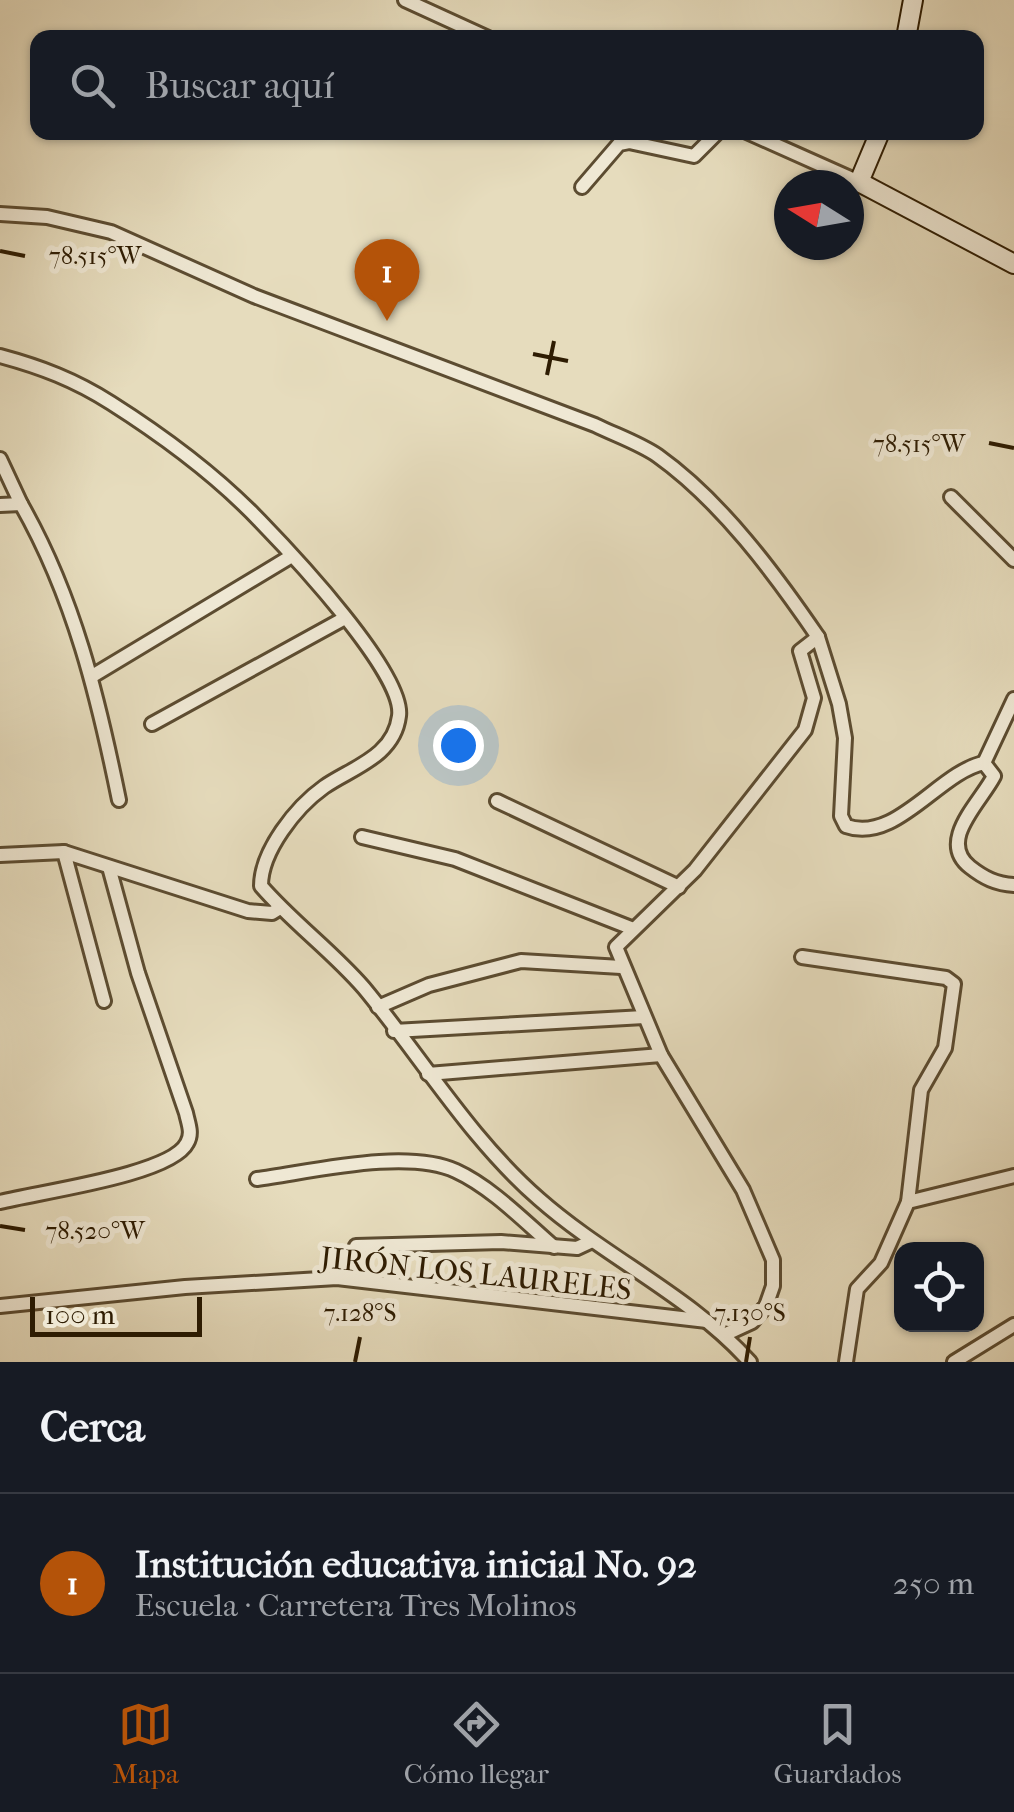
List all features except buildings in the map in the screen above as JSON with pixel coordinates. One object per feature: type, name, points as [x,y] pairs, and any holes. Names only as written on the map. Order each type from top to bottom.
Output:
[{"type":"street","points":[[405,0],[471,30]]},
{"type":"street","points":[[908,30],[914,0]]},
{"type":"street","points":[[582,187],[619,144],[629,142],[694,156],[710,140]]},
{"type":"street","points":[[765,140],[832,170]]},
{"type":"street","points":[[864,170],[877,140]]},
{"type":"street","points":[[864,185],[1014,264]]},
{"type":"street","points":[[0,214],[47,217],[111,232],[254,296],[595,425],[648,451],[724,520],[788,593],[818,637],[842,721],[842,816],[846,826],[870,828],[898,816],[984,763],[1014,698]]},
{"type":"street","points":[[0,356],[50,368],[114,405],[221,486],[261,522],[381,663],[396,691],[399,716],[376,755],[307,802],[269,851],[261,868],[262,886],[280,908],[338,957],[428,1074],[535,1196],[708,1322]]},
{"type":"street","points":[[0,459],[94,675],[119,800]]},
{"type":"street","points":[[952,497],[1014,560]]},
{"type":"street","points":[[0,505],[21,504]]},
{"type":"street","points":[[94,675],[290,557]]},
{"type":"street","points":[[152,724],[345,618]]},
{"type":"street","points":[[726,1334],[752,1322],[766,1306],[774,1286],[773,1260],[744,1190],[661,1055],[621,968],[616,947],[631,928],[679,887],[805,730],[814,698],[800,651],[818,637]]},
{"type":"street","points":[[984,763],[994,776],[956,836],[957,850],[964,862],[985,878],[1014,886]]},
{"type":"street","points":[[497,801],[679,887]]},
{"type":"street","points":[[362,837],[455,858],[631,928]]},
{"type":"street","points":[[0,854],[64,852],[260,914],[280,908]]},
{"type":"street","points":[[64,852],[104,1001]]},
{"type":"street","points":[[0,1202],[154,1167],[186,1146],[190,1133],[186,1112],[109,867]]},
{"type":"street","points":[[802,956],[946,978],[954,984],[946,1048],[921,1090],[908,1202],[882,1263],[858,1289],[846,1362]]},
{"type":"street","points":[[378,1008],[429,985],[521,962],[621,968]]},
{"type":"street","points":[[394,1031],[644,1017]]},
{"type":"street","points":[[428,1074],[661,1055]]},
{"type":"street","points":[[256,1179],[405,1162],[443,1166],[474,1182],[554,1247]]},
{"type":"street","points":[[908,1202],[920,1195],[980,1187],[1014,1176]]},
{"type":"street","points":[[356,1246],[501,1242],[577,1248],[592,1241]]},
{"type":"street","name":"JIRÓN LOS LAURELES","points":[[0,1306],[186,1287],[337,1278],[708,1322],[726,1334],[750,1362]]},
{"type":"street","points":[[954,1362],[1014,1326]]},
{"type":"place","name":"Institución educativa inicial No. 92","points":[[387,321]]}]
